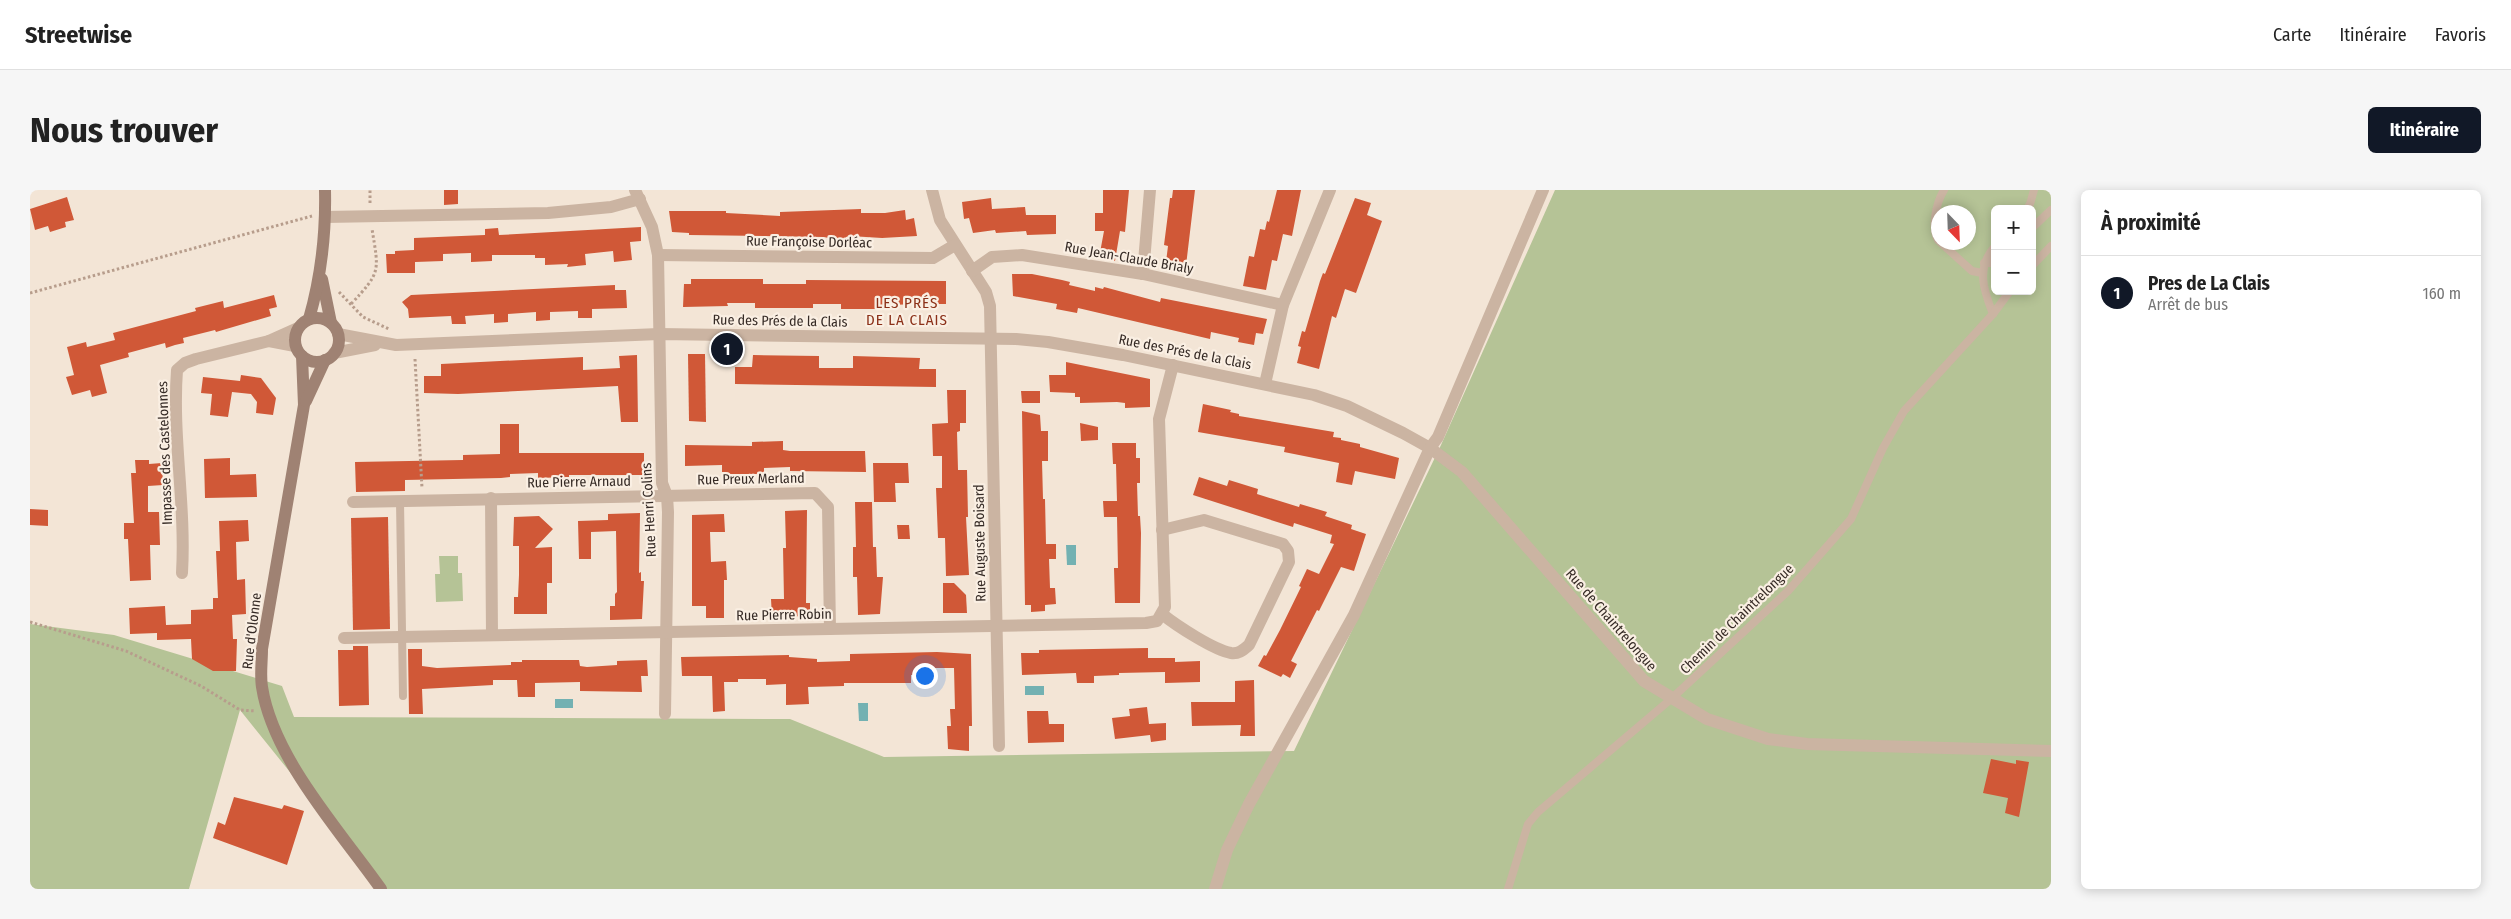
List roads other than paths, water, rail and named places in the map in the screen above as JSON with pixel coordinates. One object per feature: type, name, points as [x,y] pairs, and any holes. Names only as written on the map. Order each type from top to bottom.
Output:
[{"type":"street","name":"Rue d'Olonne","points":[[308,319],[321,275],[326,217],[325,190]]},
{"type":"street","name":"Rue Auguste Boisard","points":[[932,190],[940,220],[986,292],[990,306],[999,746]]},
{"type":"street","points":[[1143,274],[1150,190]]},
{"type":"street","points":[[1265,384],[1283,305],[1323,212],[1330,190]]},
{"type":"street","points":[[1214,889],[1227,850],[1238,826],[1354,615],[1430,448],[1438,437],[1543,190]]},
{"type":"street","points":[[326,217],[370,218],[548,213],[611,207],[638,194]]},
{"type":"street","name":"Rue Henri Colins","points":[[638,194],[652,227],[658,255],[662,482],[667,496],[668,632],[665,644],[665,714]]},
{"type":"street","name":"Rue Françoise Dorléac","points":[[658,255],[933,258],[955,245]]},
{"type":"street","name":"Rue Jean-Claude Brialy","points":[[972,270],[992,257],[1022,254],[1143,274],[1283,305]]},
{"type":"street","name":"Rue d'Olonne","points":[[304,405],[338,344],[321,275]]},
{"type":"street","points":[[298,328],[308,319],[321,318],[334,328]]},
{"type":"street","name":"Rue d'Olonne","points":[[298,328],[294,339],[298,351],[304,405],[262,649],[261,679],[276,736],[290,763],[381,889]]},
{"type":"street","name":"Impasse des Castelonnes","points":[[182,573],[183,546],[176,401],[177,370],[186,363],[196,359],[269,341],[298,328]]},
{"type":"street","name":"Rue des Prés de la Clais","points":[[334,328],[383,344],[396,345],[659,334],[991,339],[1048,342],[1172,365],[1314,395],[1347,406],[1430,448]]},
{"type":"street","name":"Impasse des Castelonnes","points":[[269,341],[298,351]]},
{"type":"street","name":"Rue des Prés de la Clais","points":[[330,356],[383,344]]},
{"type":"street","points":[[298,351],[311,361],[330,356]]},
{"type":"street","points":[[1162,530],[1204,520],[1283,544],[1288,551],[1289,562],[1249,645],[1241,652],[1231,653],[1184,631],[1162,614],[1165,607],[1162,530],[1159,419],[1172,365]]},
{"type":"street","name":"Rue de Chaintrelongue","points":[[1430,448],[1462,472],[1644,681],[1707,719],[1741,732],[1768,739],[1806,744],[2051,751]]},
{"type":"street","name":"Rue Preux Merland","points":[[667,496],[815,493],[828,507],[830,629]]},
{"type":"street","name":"Rue Pierre Arnaud","points":[[353,502],[667,496]]},
{"type":"street","points":[[491,498],[492,636]]},
{"type":"street","name":"Rue Pierre Robin","points":[[344,638],[1146,623],[1157,621],[1162,614]]},
{"type":"lane","points":[[1939,205],[1944,190]]},
{"type":"lane","points":[[2029,205],[2034,190]]},
{"type":"lane","points":[[2036,224],[2051,210]]},
{"type":"lane","points":[[2036,262],[2051,246]]},
{"type":"lane","points":[[1949,250],[1972,271],[1982,273]]},
{"type":"lane","points":[[1992,250],[1984,263],[1982,273],[1983,291],[1992,314]]},
{"type":"lane","points":[[1984,263],[1991,263]]},
{"type":"lane","name":"Chemin de Chaintrelongue","points":[[1508,889],[1528,824],[1538,812],[1671,699],[1788,591],[1850,519],[1883,448],[1904,411],[1992,314],[2007,295]]},
{"type":"lane","points":[[400,501],[403,696]]},
{"type":"water","points":[[1066,545],[1076,545],[1076,565],[1067,565]]},
{"type":"water","points":[[1025,686],[1044,686],[1044,695],[1025,695]]},
{"type":"water","points":[[555,699],[573,699],[573,708],[555,708]]},
{"type":"water","points":[[858,703],[868,703],[868,721],[859,721]]},
{"type":"place","name":"Pres de La Clais","points":[[727,349]]},
{"type":"district","name":"LES PRÉS DE LA CLAIS","points":[[907,312]]}]
